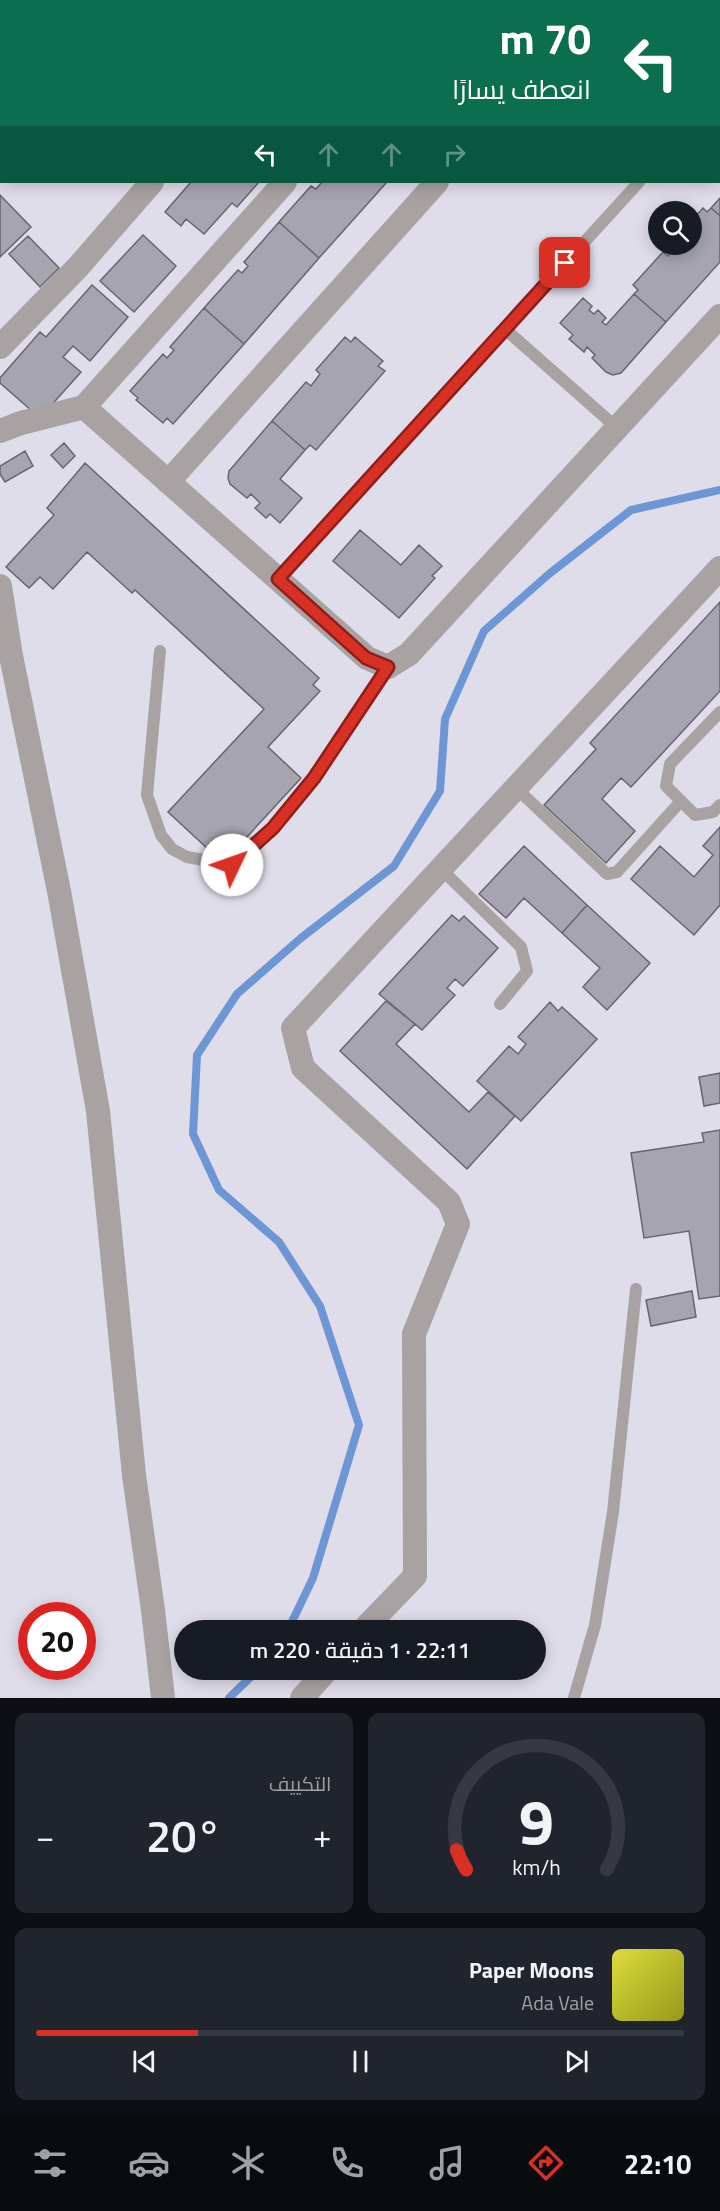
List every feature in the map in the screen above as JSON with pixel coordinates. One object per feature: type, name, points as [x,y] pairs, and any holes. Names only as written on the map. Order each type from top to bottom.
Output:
[{"type":"street","points":[[0,347],[78,267],[151,183]]},
{"type":"street","points":[[0,431],[21,423],[84,407],[284,183]]},
{"type":"street","points":[[168,482],[436,183]]},
{"type":"street","points":[[84,407],[366,658],[388,667],[409,654],[720,316]]},
{"type":"street","points":[[372,1620],[414,1576],[414,1334],[458,1224],[449,1202],[303,1068],[293,1028],[720,568]]},
{"type":"street","points":[[0,586],[11,656],[59,891],[98,1111],[134,1475],[163,1698]]},
{"type":"street","points":[[302,1698],[318,1680]]},
{"type":"lane","points":[[278,579],[638,183]]},
{"type":"lane","points":[[506,329],[616,427]]},
{"type":"lane","points":[[160,651],[147,795],[161,835],[172,849],[187,857],[232,865],[273,828],[314,778],[388,667]]},
{"type":"lane","points":[[720,712],[670,764],[666,786],[695,814],[713,813],[720,805]]},
{"type":"lane","points":[[516,788],[607,874],[617,872],[681,801]]},
{"type":"lane","points":[[441,869],[521,947],[527,971],[500,1004]]},
{"type":"lane","points":[[574,1698],[595,1625],[613,1512],[636,1289]]},
{"type":"building","points":[[190,183],[258,183],[237,207],[232,203],[204,234],[186,219],[181,226],[165,212]]},
{"type":"building","points":[[321,183],[386,183],[319,258],[279,222],[311,186],[316,189]]},
{"type":"building","points":[[0,195],[31,227],[0,257]]},
{"type":"building","points":[[720,198],[720,216],[711,208]]},
{"type":"building","points":[[711,208],[720,216],[720,262],[666,322],[634,294],[638,290],[633,285],[660,255],[702,255],[702,209],[707,212]]},
{"type":"building","points":[[279,222],[319,258],[244,344],[204,308],[238,270],[242,273],[248,266],[244,262]]},
{"type":"building","points":[[143,235],[176,266],[134,312],[100,281]]},
{"type":"building","points":[[28,236],[59,268],[40,287],[9,254]]},
{"type":"building","points":[[92,285],[128,317],[90,361],[73,346],[63,357],[81,372],[40,418],[0,383],[0,378],[40,332],[46,337]]},
{"type":"building","points":[[634,294],[666,322],[621,373],[613,375],[606,372],[592,358],[595,355],[587,347],[584,352],[569,339],[573,335],[560,323],[583,298],[592,306],[589,310],[594,314],[598,310],[606,318],[602,322],[606,325]]},
{"type":"building","points":[[204,308],[244,344],[173,424],[167,418],[163,423],[136,400],[138,398],[130,391],[163,354],[167,358],[174,350],[170,347]]},
{"type":"building","points":[[345,337],[351,342],[355,337],[383,361],[378,366],[385,371],[316,450],[310,445],[305,450],[272,421],[306,382],[311,386],[320,374],[316,370]]},
{"type":"building","points":[[272,421],[305,450],[280,479],[302,498],[280,523],[270,514],[266,518],[255,508],[260,503],[251,494],[247,498],[230,484],[228,478],[229,471]]},
{"type":"building","points":[[64,443],[75,456],[63,468],[51,455]]},
{"type":"building","points":[[25,451],[33,466],[5,482],[0,474],[0,466]]},
{"type":"building","points":[[85,463],[319,678],[313,685],[320,691],[268,747],[301,778],[223,863],[168,812],[264,709],[135,590],[132,593],[87,552],[53,589],[40,577],[29,588],[6,567],[54,515],[47,508]]},
{"type":"building","points":[[360,530],[401,565],[419,545],[442,566],[432,576],[435,578],[399,618],[333,561]]},
{"type":"building","points":[[720,602],[720,691],[631,787],[621,778],[602,799],[635,831],[606,863],[544,805],[596,749],[590,743]]},
{"type":"building","points":[[720,827],[720,905],[694,935],[631,879],[660,846],[694,877],[713,855],[703,846]]},
{"type":"building","points":[[524,846],[587,905],[562,933],[524,898],[506,918],[479,894]]},
{"type":"building","points":[[587,905],[650,963],[607,1010],[583,987],[600,968],[562,933]]},
{"type":"building","points":[[452,915],[459,921],[464,916],[498,948],[463,986],[455,979],[447,988],[455,995],[422,1030],[379,994]]},
{"type":"building","points":[[386,1001],[415,1024],[396,1044],[469,1112],[488,1092],[515,1116],[467,1169],[340,1051]]},
{"type":"building","points":[[550,1002],[558,1011],[562,1007],[597,1039],[521,1121],[477,1081],[509,1046],[518,1054],[526,1044],[518,1037]]},
{"type":"building","points":[[720,1073],[720,1103],[704,1106],[699,1077]]},
{"type":"building","points":[[720,1130],[720,1296],[699,1299],[689,1231],[644,1238],[631,1153],[704,1142],[702,1133]]},
{"type":"building","points":[[692,1291],[696,1317],[651,1326],[646,1300]]},
{"type":"waterway","points":[[293,1620],[313,1578],[359,1425],[320,1306],[279,1242],[219,1190],[193,1134],[197,1055],[237,994],[301,938],[394,866],[440,791],[445,719],[484,631],[549,574],[631,510],[720,490]]},
{"type":"waterway","points":[[229,1698],[248,1680]]},
{"type":"route","points":[[232,865],[273,828],[314,778],[388,667],[366,658],[278,579],[565,263]]}]
